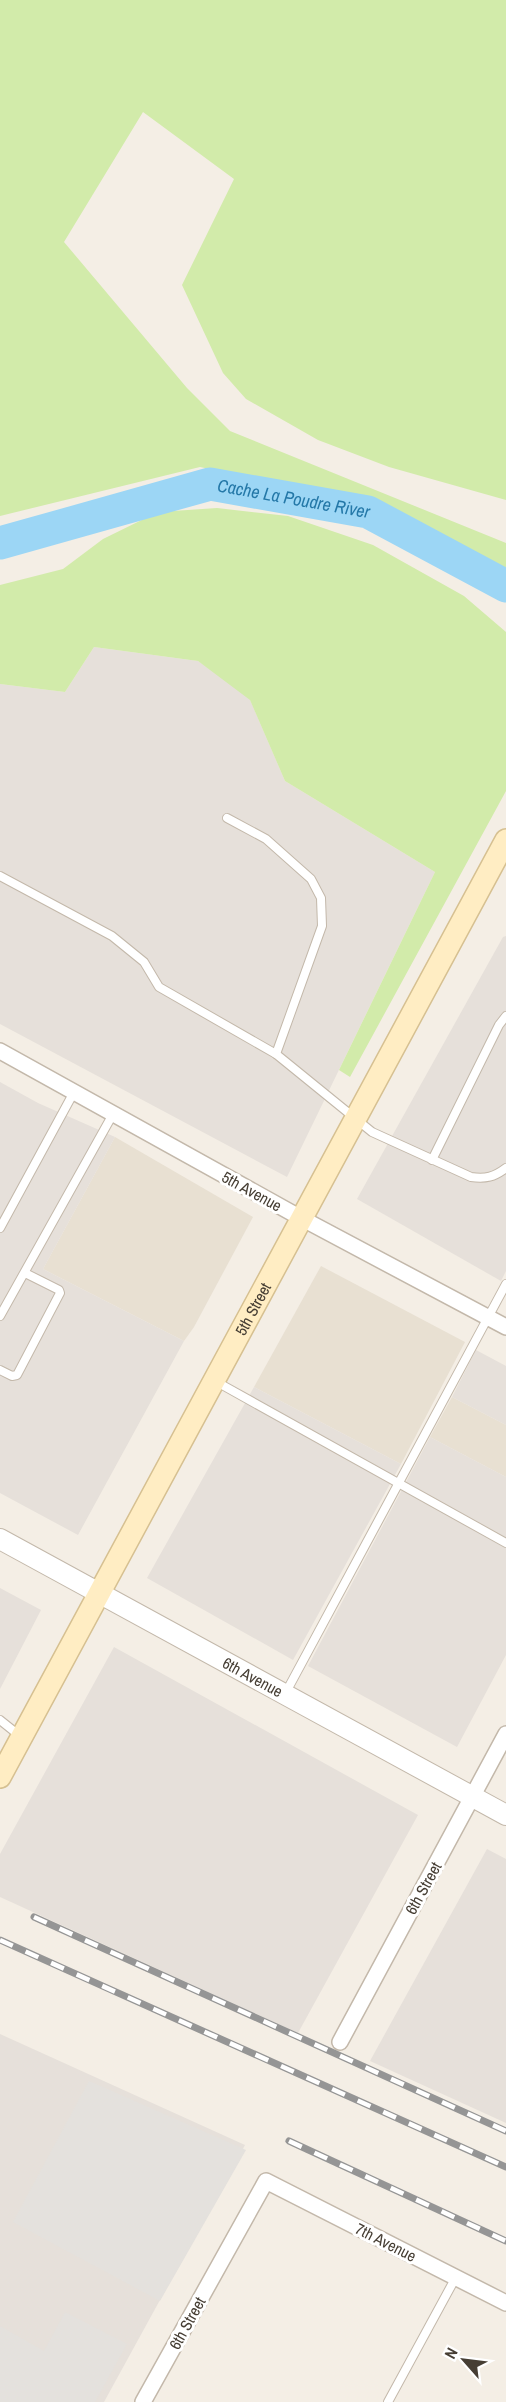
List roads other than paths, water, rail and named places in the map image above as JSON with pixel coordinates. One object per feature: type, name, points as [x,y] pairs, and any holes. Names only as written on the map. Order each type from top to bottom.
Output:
[{"type":"main road","name":"5th Street","points":[[0,1777],[505,843]]},
{"type":"street","name":"5th Avenue","points":[[0,1051],[301,1218],[506,1327]]},
{"type":"street","name":"6th Avenue","points":[[0,1539],[506,1815]]},
{"type":"street","name":"6th Street","points":[[340,2042],[506,1734]]},
{"type":"street","name":"6th Street","points":[[143,2402],[266,2181]]},
{"type":"street","name":"7th Avenue","points":[[266,2181],[506,2303]]},
{"type":"lane","points":[[227,818],[266,839],[311,879],[321,898],[322,926],[276,1054]]},
{"type":"lane","points":[[0,876],[112,936],[144,962],[159,987],[276,1054],[372,1132],[471,1177],[484,1179],[506,1168]]},
{"type":"lane","points":[[432,1160],[499,1025],[506,1016]]},
{"type":"lane","points":[[0,1228],[74,1092]]},
{"type":"lane","points":[[0,1316],[114,1114]]},
{"type":"lane","points":[[0,1370],[12,1376],[16,1375],[60,1293],[59,1290],[25,1273]]},
{"type":"lane","points":[[285,1694],[506,1284]]},
{"type":"lane","points":[[214,1381],[506,1543]]},
{"type":"lane","points":[[0,1720],[22,1737]]},
{"type":"lane","points":[[388,2402],[456,2277]]},
{"type":"waterway","name":"Cache La Poudre River","points":[[0,543],[210,484],[368,512],[506,586]]},
{"type":"railway","points":[[34,1917],[506,2131]]},
{"type":"railway","points":[[0,1940],[506,2167]]},
{"type":"railway","points":[[289,2141],[506,2241]]}]
